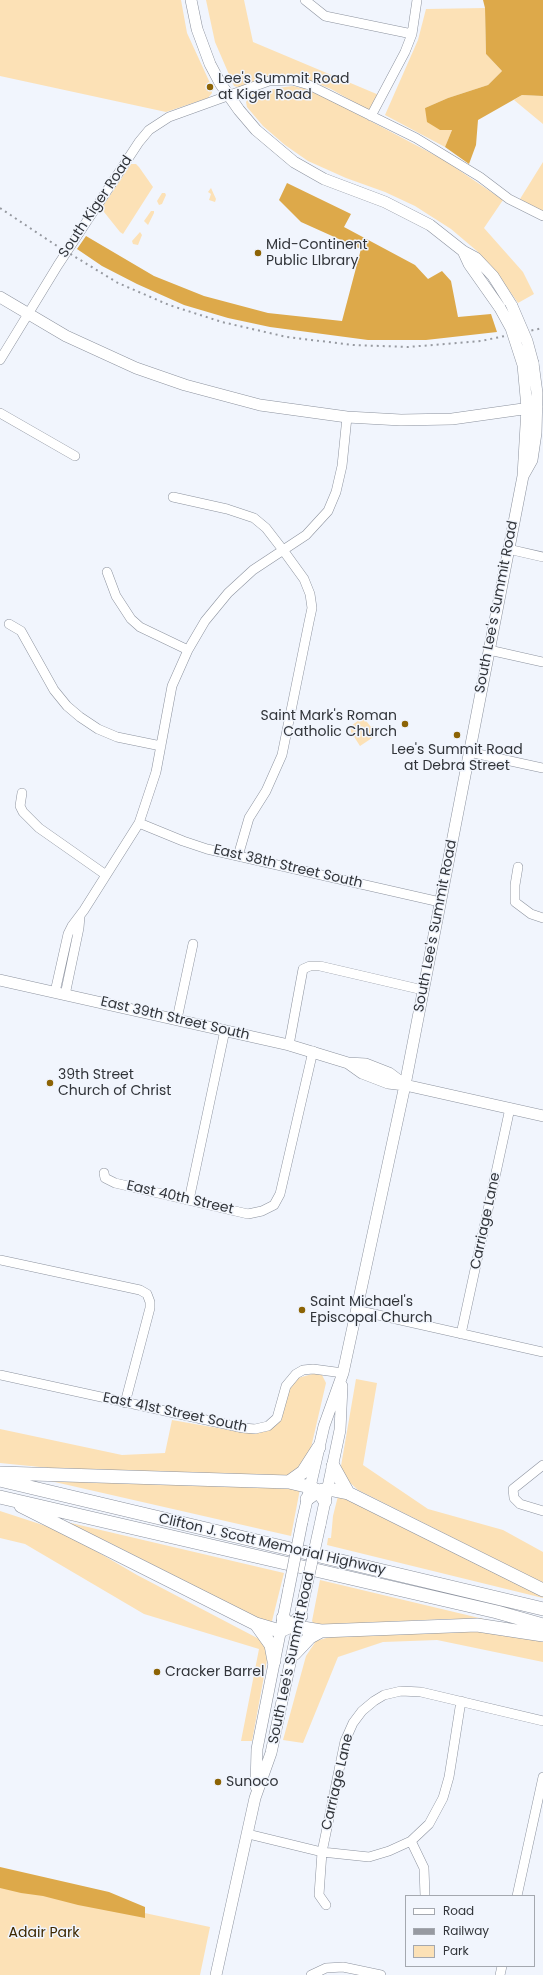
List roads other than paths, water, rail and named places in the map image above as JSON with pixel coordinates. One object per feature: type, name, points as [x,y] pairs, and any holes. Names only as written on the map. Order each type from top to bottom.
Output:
[{"type":"highway","points":[[289,1482],[303,1472],[319,1446]]},
{"type":"highway","points":[[332,1466],[348,1493]]},
{"type":"highway","points":[[0,1473],[289,1482],[318,1493],[348,1493],[543,1590]]},
{"type":"highway","name":"Clifton J. Scott Memorial Highway","points":[[0,1480],[543,1609]]},
{"type":"highway","points":[[2,1497],[256,1624],[291,1624],[322,1631],[477,1625],[543,1635]]},
{"type":"highway","name":"Clifton J. Scott Memorial Highway","points":[[2,1497],[497,1612],[543,1625]]},
{"type":"highway","points":[[256,1624],[271,1645],[274,1661]]},
{"type":"highway","points":[[294,1654],[310,1637],[322,1631]]},
{"type":"main road","name":"South Lee's Summit Road","points":[[190,0],[196,28],[210,64],[239,110],[256,130],[294,162],[324,179],[406,211],[430,225],[462,251],[476,258],[496,281],[512,306],[527,341],[528,364]]},
{"type":"main road","name":"South Lee's Summit Road","points":[[216,1975],[255,1798],[271,1752],[294,1654],[289,1588],[302,1522],[332,1466],[340,1430],[343,1374],[405,1085],[523,476],[532,460],[536,407],[536,380],[500,308],[469,264],[462,251]]},
{"type":"main road","points":[[0,297],[27,314],[100,353],[185,385],[260,405],[298,412],[401,420],[452,419],[536,407]]},
{"type":"main road","name":"East 39th Street South","points":[[0,980],[313,1051],[348,1063],[362,1073],[388,1083],[405,1085],[543,1116]]},
{"type":"main road","name":"South Lee's Summit Road","points":[[255,1798],[257,1749],[274,1661],[306,1592],[320,1526],[318,1493],[319,1446],[324,1426],[343,1374]]},
{"type":"street","points":[[304,0],[325,16],[412,34]]},
{"type":"street","points":[[371,116],[405,52],[412,34],[417,0]]},
{"type":"street","name":"South Kiger Road","points":[[0,360],[27,314],[139,142],[149,130],[169,117],[228,94],[269,81],[292,80],[309,85],[444,154],[509,199],[530,211],[543,216]]},
{"type":"street","points":[[0,413],[75,456]]},
{"type":"street","points":[[60,994],[79,928],[80,916],[139,823],[156,772],[172,686],[188,650],[205,621],[228,593],[253,570],[294,544],[314,527],[332,502],[342,466],[347,417]]},
{"type":"street","points":[[173,496],[227,509],[254,518],[266,528],[283,550],[304,579],[310,594],[312,608],[282,755],[266,791],[249,818],[238,856]]},
{"type":"street","points":[[508,549],[543,557]]},
{"type":"street","points":[[107,572],[116,596],[131,619],[140,627],[188,650]]},
{"type":"street","points":[[9,624],[21,631],[54,690],[80,717],[98,729],[117,737],[161,746]]},
{"type":"street","points":[[489,650],[543,662]]},
{"type":"street","points":[[469,752],[543,768]]},
{"type":"street","points":[[22,793],[20,806],[23,812],[39,828],[106,875]]},
{"type":"street","name":"East 38th Street South","points":[[139,823],[183,841],[238,856],[440,902]]},
{"type":"street","points":[[518,867],[515,885],[515,902],[531,914],[543,918]]},
{"type":"street","points":[[177,1019],[193,944]]},
{"type":"street","points":[[289,1045],[303,969],[310,966],[320,966],[423,990]]},
{"type":"street","points":[[189,1200],[225,1030]]},
{"type":"street","name":"East 40th Street","points":[[104,1173],[105,1178],[115,1183],[248,1214],[262,1211],[274,1205],[280,1194],[313,1051]]},
{"type":"street","name":"Carriage Lane","points":[[461,1334],[510,1108]]},
{"type":"street","points":[[0,1260],[140,1290],[147,1294],[150,1308],[125,1403]]},
{"type":"street","points":[[356,1310],[543,1352]]},
{"type":"street","name":"East 41st Street South","points":[[0,1375],[243,1428],[256,1429],[268,1426],[276,1418],[286,1386],[296,1374],[303,1370],[313,1369],[343,1374]]},
{"type":"street","points":[[543,1465],[513,1489],[514,1498],[520,1504],[543,1510]]},
{"type":"street","name":"Carriage Lane","points":[[326,1905],[319,1896],[322,1852],[345,1741],[353,1723],[362,1711],[384,1695],[401,1691],[421,1692],[543,1721]]},
{"type":"street","points":[[248,1834],[322,1852],[369,1856],[389,1851],[411,1841],[430,1824],[443,1798],[449,1776],[461,1701]]},
{"type":"street","points":[[517,1895],[543,1777]]},
{"type":"street","points":[[411,1841],[424,1868],[426,1895]]},
{"type":"street","points":[[311,1975],[326,1968],[381,1975]]},
{"type":"railway","points":[[0,208],[54,244],[118,283],[169,305],[222,322],[287,337],[353,345],[408,347],[481,341],[543,328]]},
{"type":"place","name":"Lee's Summit Road at Kiger Road","points":[[210,87]]},
{"type":"place","name":"Mid-Continent Public LIbrary","points":[[258,253]]},
{"type":"place","name":"Saint Mark's Roman Catholic Church","points":[[405,724]]},
{"type":"place","name":"Lee's Summit Road at Debra Street","points":[[457,735]]},
{"type":"place","name":"39th Street Church of Christ","points":[[50,1083]]},
{"type":"place","name":"Saint Michael's Episcopal Church","points":[[302,1310]]},
{"type":"place","name":"Cracker Barrel","points":[[157,1672]]},
{"type":"place","name":"Sunoco","points":[[218,1782]]},
{"type":"park label","name":"Adair Park","points":[[44,1933]]}]
